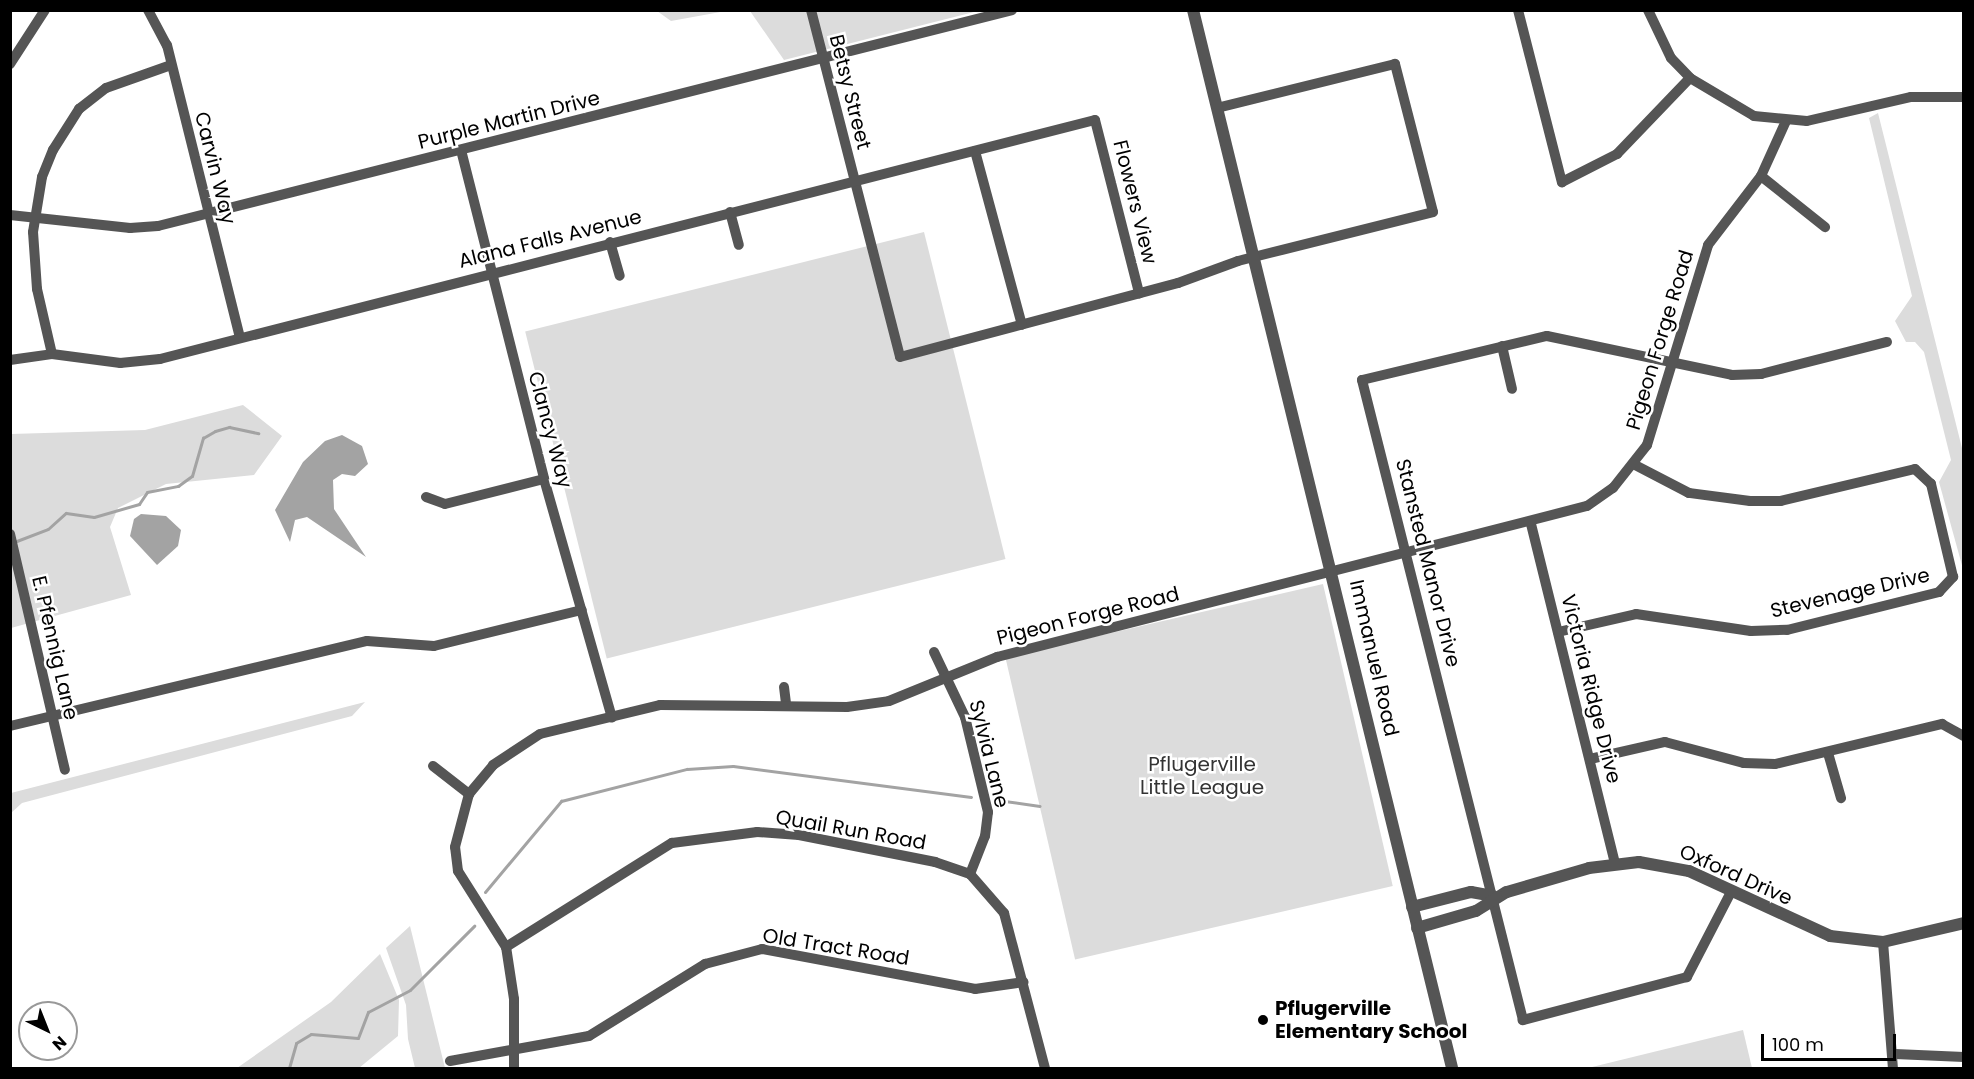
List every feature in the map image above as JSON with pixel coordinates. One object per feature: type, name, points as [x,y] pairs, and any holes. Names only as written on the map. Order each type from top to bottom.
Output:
[{"type":"street","points":[[10,64],[45,10]]},
{"type":"street","name":"Carvin Way","points":[[148,10],[171,65],[240,337]]},
{"type":"street","name":"Betsy Street","points":[[812,10],[853,181],[900,357],[1022,325]]},
{"type":"street","name":"Purple Martin Drive","points":[[10,215],[145,228],[1012,10]]},
{"type":"street","name":"Immanuel Road","points":[[1193,10],[1334,572],[1452,1068]]},
{"type":"street","points":[[1518,10],[1562,182],[1617,154],[1690,78]]},
{"type":"street","points":[[1648,10],[1665,48],[1690,78],[1745,112],[1786,122],[1928,94],[1964,97]]},
{"type":"street","points":[[975,151],[1022,325],[1139,293],[1255,257],[1433,212],[1395,64],[1217,108]]},
{"type":"street","points":[[52,354],[37,289],[34,218],[49,159],[79,109],[106,88],[171,65]]},
{"type":"street","name":"Alana Falls Avenue","points":[[10,360],[52,354],[128,362],[240,337],[1095,120]]},
{"type":"street","name":"Flowers View","points":[[1095,120],[1139,293]]},
{"type":"street","name":"Pigeon Forge Road","points":[[514,1068],[512,1051],[514,999],[506,947],[458,871],[459,816],[469,794],[493,765],[540,734],[660,705],[889,701],[997,657],[1531,524],[1587,506],[1635,465],[1656,424],[1708,245],[1761,176],[1786,122]]},
{"type":"street","name":"Clancy Way","points":[[461,150],[544,479],[612,717]]},
{"type":"street","points":[[1761,176],[1825,227]]},
{"type":"street","points":[[730,212],[739,245]]},
{"type":"street","points":[[610,242],[620,276]]},
{"type":"street","name":"Stansted Manor Drive","points":[[1731,892],[1687,977],[1523,1020],[1408,554],[1362,380],[1547,336],[1673,366],[1761,374],[1887,342]]},
{"type":"street","points":[[1502,346],[1512,389]]},
{"type":"street","name":"Stevenage Drive","points":[[1558,632],[1636,614],[1751,631],[1787,630],[1939,592],[1953,577],[1931,484],[1915,469],[1781,501],[1750,501],[1689,493],[1635,465]]},
{"type":"street","points":[[426,497],[445,504],[544,479]]},
{"type":"street","name":"Victoria Ridge Drive","points":[[1531,524],[1615,863]]},
{"type":"street","name":"E. Pfennig Lane","points":[[10,534],[65,770]]},
{"type":"street","points":[[10,726],[367,641],[434,646],[582,610]]},
{"type":"street","name":"Sylvia Lane","points":[[934,652],[948,678],[964,717],[988,812],[970,874]]},
{"type":"street","points":[[784,687],[786,704]]},
{"type":"street","points":[[1590,759],[1665,742],[1760,765],[1828,753],[1942,724],[1964,736]]},
{"type":"street","points":[[1828,753],[1841,798]]},
{"type":"street","points":[[433,766],[469,794]]},
{"type":"street","name":"Quail Run Road","points":[[506,947],[647,854],[702,837],[799,835],[970,874]]},
{"type":"street","name":"Oxford Drive","points":[[1493,896],[1615,863],[1673,866],[1821,933],[1883,942],[1964,924]]},
{"type":"street","points":[[970,874],[1004,913],[1024,982],[1044,1068]]},
{"type":"street","points":[[1412,907],[1471,892],[1493,896]]},
{"type":"street","points":[[1417,928],[1476,911],[1493,896]]},
{"type":"street","points":[[1883,942],[1895,1054],[1893,1068]]},
{"type":"street","name":"Old Tract Road","points":[[450,1061],[589,1036],[705,964],[762,949],[975,989],[1024,982]]},
{"type":"street","points":[[1895,1054],[1964,1057]]},
{"type":"green space","points":[[657,11],[726,11],[671,21]]},
{"type":"green space","points":[[750,11],[978,11],[784,60]]},
{"type":"green space","points":[[1878,113],[1963,452],[1963,569],[1939,482],[1951,460],[1924,352],[1915,342],[1906,342],[1895,321],[1912,296],[1869,118]]},
{"type":"green space","points":[[924,232],[1006,559],[607,658],[525,331]]},
{"type":"green space","points":[[243,405],[282,436],[254,475],[166,484],[118,508],[110,527],[131,595],[11,628],[11,434],[145,430]]},
{"type":"green space","name":"Pflugerville Little League","points":[[1323,584],[1393,886],[1075,959],[1005,657]]},
{"type":"green space","points":[[365,702],[352,716],[22,803],[11,813],[11,793]]},
{"type":"green space","points":[[410,926],[445,1068],[415,1068],[408,1039],[406,1005],[386,948]]},
{"type":"green space","points":[[380,954],[399,1000],[398,1036],[359,1068],[237,1068],[331,1002]]},
{"type":"green space","points":[[1743,1030],[1752,1068],[1588,1068]]},
{"type":"shaded area","points":[[342,435],[362,446],[368,464],[355,476],[342,474],[333,480],[334,509],[366,557],[307,517],[295,520],[290,542],[275,510],[303,462],[325,441]]},
{"type":"shaded area","points":[[141,514],[166,516],[181,530],[178,546],[157,565],[130,536],[134,519]]},
{"type":"waterway","points":[[14,542],[48,529],[66,513],[94,517],[139,504],[147,492],[178,486],[192,476],[203,438],[215,431],[229,427],[258,433]]},
{"type":"waterway","points":[[485,892],[561,801],[687,769],[733,766],[971,797]]},
{"type":"waterway","points":[[997,800],[1040,806]]},
{"type":"waterway","points":[[289,1068],[296,1043],[311,1034],[358,1038],[368,1012],[410,990],[474,926]]},
{"type":"place","name":"Pflugerville Elementary School","points":[[1263,1020]]}]
